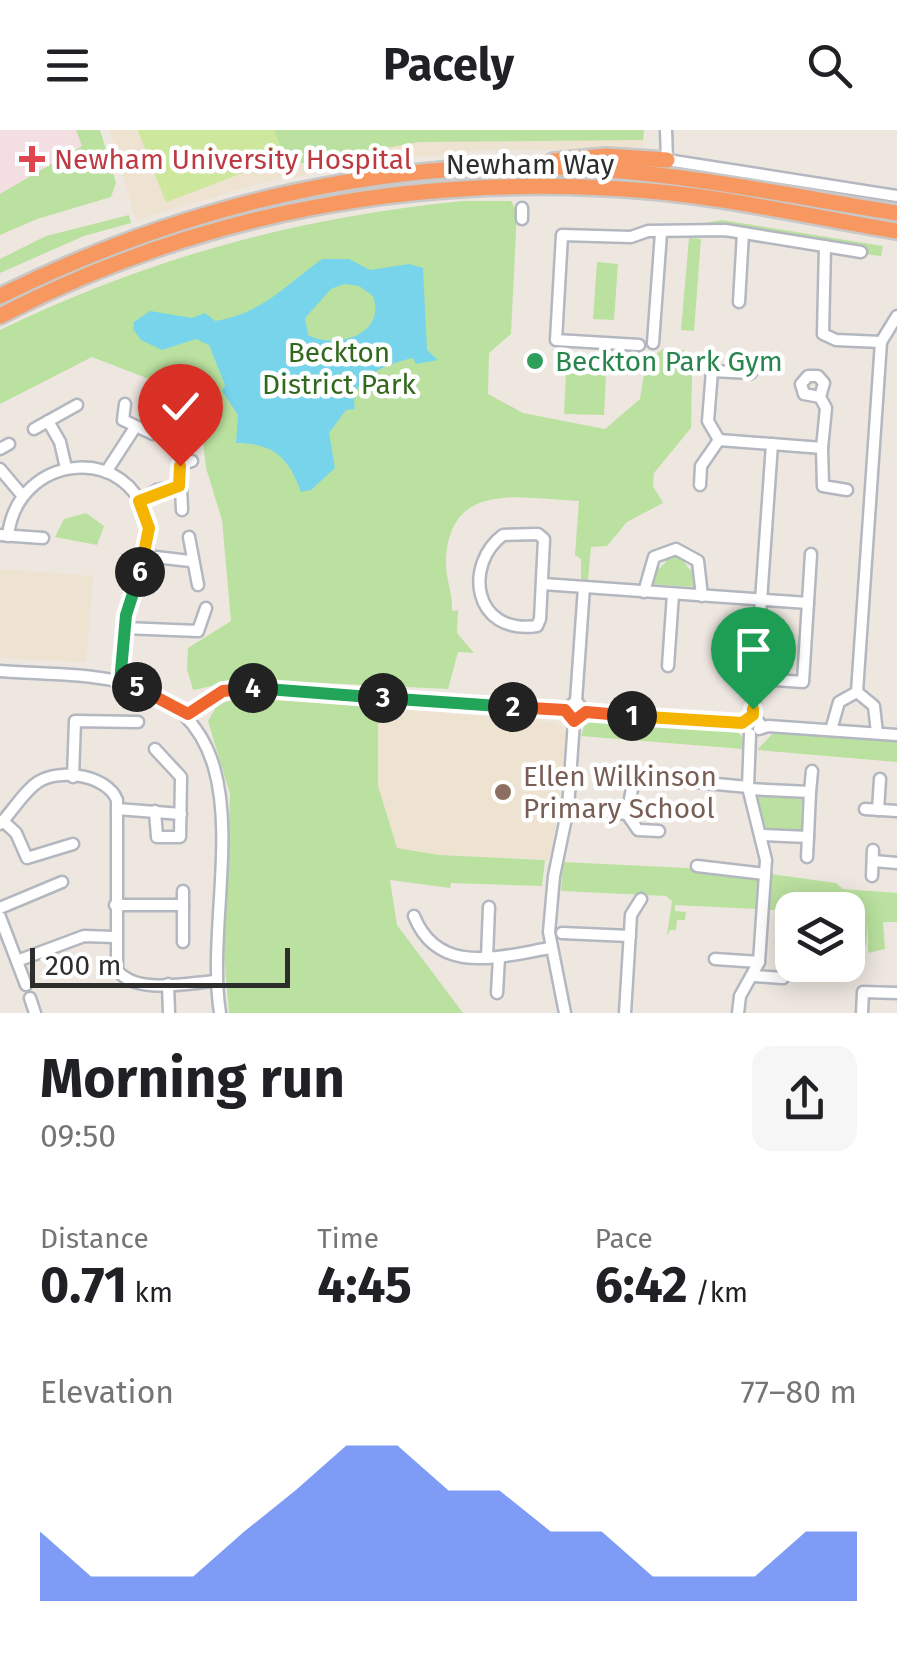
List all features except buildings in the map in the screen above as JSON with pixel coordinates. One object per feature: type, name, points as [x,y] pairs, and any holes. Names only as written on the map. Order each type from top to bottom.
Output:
[{"type":"highway","points":[[535,167],[587,156],[667,160]]},
{"type":"highway","name":"Newham Way","points":[[0,296],[97,252],[258,200],[407,173],[535,167],[648,174],[897,213]]},
{"type":"highway","name":"Newham Way","points":[[0,316],[80,277],[211,231],[309,206],[413,190],[545,184],[653,192],[897,231]]},
{"type":"street","points":[[666,130],[667,160],[897,196]]},
{"type":"street","points":[[639,345],[556,340],[562,235],[661,234],[668,230],[743,232],[861,252]]},
{"type":"street","points":[[739,302],[743,232]]},
{"type":"street","points":[[653,343],[661,234]]},
{"type":"street","points":[[826,246],[823,334],[836,340],[882,342]]},
{"type":"street","points":[[857,692],[882,342],[897,316]]},
{"type":"street","points":[[719,440],[708,421],[712,371],[752,373]]},
{"type":"street","points":[[820,396],[826,415],[823,486],[847,490]]},
{"type":"street","points":[[125,404],[123,420],[134,429],[153,434]]},
{"type":"street","points":[[34,429],[78,406]]},
{"type":"street","points":[[48,422],[60,442],[66,468]]},
{"type":"street","points":[[106,472],[134,429]]},
{"type":"street","points":[[719,440],[822,448]]},
{"type":"street","points":[[700,486],[701,466],[719,440]]},
{"type":"street","points":[[738,1013],[740,996],[755,976],[759,962],[765,874],[762,835],[748,788],[750,734],[757,720],[772,444]]},
{"type":"street","points":[[182,510],[180,466],[192,461]]},
{"type":"street","points":[[43,538],[4,536],[22,495],[41,478],[66,468],[106,472],[128,486],[139,501],[149,528],[146,556],[124,628],[120,682]]},
{"type":"street","points":[[0,470],[22,495]]},
{"type":"street","points":[[139,501],[179,486]]},
{"type":"street","points":[[512,533],[544,538],[543,584],[537,626],[505,626],[496,622],[482,598],[482,580],[494,541],[512,533]]},
{"type":"street","points":[[189,536],[190,561],[198,585]]},
{"type":"street","points":[[644,592],[654,557],[676,549],[698,562],[702,596]]},
{"type":"street","points":[[774,680],[803,682],[812,554]]},
{"type":"street","points":[[146,556],[190,561]]},
{"type":"street","points":[[543,584],[808,604]]},
{"type":"street","points":[[584,587],[576,701],[586,712]]},
{"type":"street","points":[[668,666],[673,594]]},
{"type":"street","points":[[124,628],[198,632],[206,608]]},
{"type":"street","points":[[0,670],[120,682],[152,693],[188,714],[207,744],[220,786],[215,981],[220,1013]]},
{"type":"street","points":[[188,714],[214,695],[243,688],[565,710],[576,701]]},
{"type":"street","points":[[831,730],[839,702],[857,692]]},
{"type":"street","points":[[857,692],[874,706],[877,733]]},
{"type":"street","points":[[565,710],[574,721],[568,808],[552,887],[550,948],[565,1013]]},
{"type":"street","points":[[574,721],[586,712],[742,723],[757,720],[897,735]]},
{"type":"street","points":[[73,777],[75,720],[138,722]]},
{"type":"street","points":[[742,723],[750,734]]},
{"type":"street","points":[[155,810],[157,837],[180,837],[181,777],[156,749]]},
{"type":"street","points":[[806,858],[812,770]]},
{"type":"street","points":[[67,841],[27,858],[16,833],[2,822],[39,781],[91,778],[108,785],[117,810],[114,937],[120,975],[139,984],[215,981]]},
{"type":"street","points":[[880,779],[872,809],[897,811]]},
{"type":"street","points":[[634,780],[627,814],[638,830],[658,831]]},
{"type":"street","points":[[685,782],[810,792]]},
{"type":"street","points":[[568,808],[627,814]]},
{"type":"street","points":[[117,810],[181,814]]},
{"type":"street","points":[[762,835],[808,837]]},
{"type":"street","points":[[872,876],[873,856],[897,863]]},
{"type":"street","points":[[696,866],[765,874]]},
{"type":"street","points":[[0,908],[62,882]]},
{"type":"street","points":[[183,891],[183,942]]},
{"type":"street","points":[[625,1013],[631,914],[641,899]]},
{"type":"street","points":[[115,904],[183,905]]},
{"type":"street","points":[[488,906],[497,993]]},
{"type":"street","points":[[0,916],[26,986]]},
{"type":"street","points":[[414,916],[423,938],[432,948],[449,955],[493,957],[550,948]]},
{"type":"street","points":[[562,933],[630,936]]},
{"type":"street","points":[[17,961],[84,936],[114,937]]},
{"type":"street","points":[[715,960],[759,962]]},
{"type":"street","points":[[755,976],[775,977]]},
{"type":"street","points":[[862,1013],[864,982]]},
{"type":"street","points":[[168,984],[169,1013]]},
{"type":"street","points":[[863,992],[897,992]]},
{"type":"street","points":[[30,998],[35,1013]]},
{"type":"shaded area","name":"Newham University Hospital","points":[[0,130],[76,130],[82,146],[0,194]]},
{"type":"shaded area","points":[[109,130],[644,130],[642,150],[484,150],[371,162],[255,185],[136,220]]},
{"type":"shaded area","points":[[0,569],[93,576],[86,662],[0,658]]},
{"type":"shaded area","name":"Ellen Wilkinson Primary School","points":[[378,707],[447,709],[452,714],[554,722],[563,727],[566,734],[559,808],[549,859],[439,855],[396,848],[378,786]]},
{"type":"green space","points":[[76,130],[100,130],[116,183],[111,197],[37,219],[0,235],[0,194],[82,146]]},
{"type":"green space","points":[[138,130],[644,130],[643,140],[419,142],[286,166],[283,157],[166,202]]},
{"type":"green space","points":[[138,130],[274,130],[284,157],[166,202]]},
{"type":"green space","points":[[469,156],[490,157],[349,174]]},
{"type":"green space","points":[[324,177],[134,228],[292,182]]},
{"type":"green space","name":"Beckton District Park","points":[[463,201],[511,201],[517,211],[511,334],[489,353],[488,394],[523,413],[605,429],[640,399],[646,361],[663,349],[684,350],[684,373],[692,374],[691,428],[654,473],[653,486],[663,503],[627,522],[607,546],[591,547],[588,580],[581,579],[581,559],[575,555],[579,501],[493,499],[475,505],[461,516],[451,533],[446,566],[452,611],[458,610],[457,633],[474,653],[458,652],[448,689],[244,679],[193,690],[187,669],[188,648],[231,621],[222,520],[206,468],[201,424],[167,386],[92,357],[0,404],[0,330],[112,282],[225,244],[342,218]]},
{"type":"green space","points":[[129,215],[131,223],[84,236],[0,273],[0,259],[46,236]]},
{"type":"green space","points":[[722,220],[883,246],[881,256],[865,254],[865,248],[724,225],[680,227]]},
{"type":"green space","points":[[689,238],[701,239],[694,331],[681,330]]},
{"type":"green space","points":[[597,262],[618,264],[614,320],[593,319]]},
{"type":"green space","points":[[566,373],[606,375],[604,415],[564,414]]},
{"type":"green space","points":[[86,513],[104,526],[97,545],[55,537],[64,519]]},
{"type":"green space","points":[[675,553],[687,557],[684,562],[690,570],[696,567],[698,587],[649,584],[653,565],[660,568],[666,562],[664,556]]},
{"type":"green space","points":[[240,698],[378,707],[378,786],[397,848],[439,855],[545,860],[542,886],[451,883],[450,888],[390,880],[397,925],[463,1013],[229,1013],[224,956],[230,794],[208,721],[218,704]]},
{"type":"green space","points":[[595,719],[734,728],[743,738],[743,749],[581,736],[584,726]]},
{"type":"green space","points":[[774,732],[897,740],[897,762],[757,750]]},
{"type":"green space","points":[[756,794],[802,796],[801,831],[767,831]]},
{"type":"green space","points":[[563,862],[707,869],[759,878],[757,909],[675,905],[675,911],[686,912],[685,920],[677,920],[676,930],[670,930],[667,936],[672,901],[666,896],[561,891]]},
{"type":"green space","points":[[771,874],[836,883],[843,889],[897,893],[897,922],[883,922],[885,949],[868,953],[865,892],[775,892],[775,910],[769,910]]},
{"type":"water","points":[[322,259],[349,259],[370,270],[409,264],[423,268],[427,350],[438,360],[416,364],[413,358],[402,361],[363,381],[354,398],[355,409],[346,410],[329,433],[335,468],[311,490],[301,492],[291,470],[278,455],[260,446],[236,443],[238,415],[222,391],[225,385],[209,345],[196,339],[162,350],[141,340],[133,329],[134,322],[150,311],[192,318],[205,313],[215,321],[247,312]],"holes":[[[344,284],[359,286],[373,296],[373,320],[366,329],[332,341],[308,335],[305,318],[331,289]]]},
{"type":"place","name":"Newham University Hospital","points":[[32,159]]},
{"type":"place","name":"Beckton Park Gym","points":[[535,361]]},
{"type":"place","name":"Ellen Wilkinson Primary School","points":[[503,792]]},
{"type":"route","points":[[180,466],[179,486],[157,490],[139,501],[149,528],[149,541],[126,615],[120,682],[152,693],[188,714],[214,695],[243,688],[565,710],[574,721],[586,712],[742,723],[753,715],[753,709]]}]
